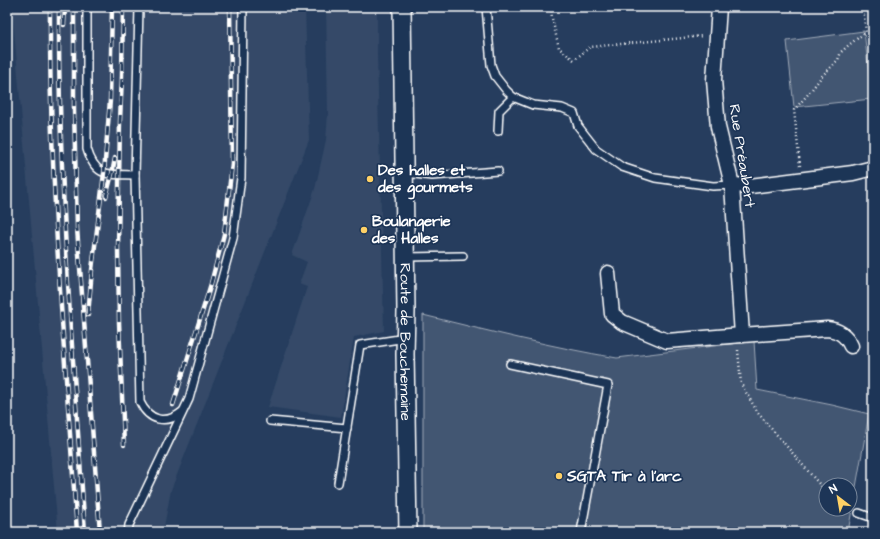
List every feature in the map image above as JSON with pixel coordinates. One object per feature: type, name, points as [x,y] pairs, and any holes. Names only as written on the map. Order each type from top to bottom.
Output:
[{"type":"street","name":"Route de Bouchemaine","points":[[402,7],[408,532]]},
{"type":"street","name":"Rue Préaubert","points":[[719,7],[714,80],[718,127],[732,185],[740,340]]},
{"type":"street","points":[[732,185],[750,186],[853,173],[873,168]]},
{"type":"street","points":[[608,273],[612,314],[622,322],[666,341],[740,340],[827,329],[844,335],[851,346]]},
{"type":"lane","points":[[87,7],[87,149],[89,158],[98,170],[104,173],[136,175]]},
{"type":"lane","points":[[139,7],[136,175],[140,402],[147,414],[160,420],[172,418],[182,412]]},
{"type":"lane","points":[[128,532],[129,525],[188,399],[233,238],[241,178],[243,7]]},
{"type":"lane","points":[[486,7],[490,65],[495,76],[506,90],[514,97],[532,105],[562,108],[574,113],[578,126],[596,149],[622,167],[655,178],[713,186],[732,185]]},
{"type":"lane","points":[[498,131],[499,111],[514,97]]},
{"type":"lane","points":[[404,173],[432,176],[498,171]]},
{"type":"lane","points":[[406,257],[463,256]]},
{"type":"lane","points":[[338,483],[360,345],[406,338]]},
{"type":"lane","points":[[510,364],[608,385],[581,532]]},
{"type":"lane","points":[[270,421],[347,428]]},
{"type":"lane","points":[[859,513],[873,518]]},
{"type":"path","points":[[551,7],[559,48],[574,60],[590,47],[717,34]]},
{"type":"path","points":[[801,172],[794,110],[822,76],[838,60],[841,52],[866,32],[864,7]]},
{"type":"path","points":[[740,340],[741,384],[758,413],[818,483]]},
{"type":"shaded area","points":[[12,7],[305,7],[309,140],[171,490],[163,532],[58,532]]},
{"type":"shaded area","points":[[326,7],[377,7],[384,331],[354,337],[341,417],[268,407],[307,287],[299,284],[307,262],[292,255],[315,189],[326,140],[328,113]]},
{"type":"shaded area","points":[[864,31],[872,99],[794,107],[787,41]]},
{"type":"shaded area","name":"SGTA Tir à l’arc","points":[[423,315],[544,344],[617,358],[754,341],[757,390],[869,414],[858,477],[818,477],[818,517],[851,517],[848,532],[423,532]]},
{"type":"railway","points":[[50,7],[50,73],[55,204],[77,532]]},
{"type":"railway","points":[[59,7],[59,73],[67,270],[85,532]]},
{"type":"railway","points":[[64,25],[65,7]]},
{"type":"railway","points":[[74,7],[74,110],[77,228],[100,532]]},
{"type":"railway","points":[[88,315],[104,173],[110,100],[112,7]]},
{"type":"railway","points":[[123,7],[118,248],[119,322],[124,445]]},
{"type":"railway","points":[[173,405],[210,287],[224,234],[232,164],[230,7]]},
{"type":"railway","points":[[106,197],[115,158]]},
{"type":"place","name":"Des halles et des gourmets","points":[[370,179]]},
{"type":"place","name":"Boulangerie des Halles","points":[[364,230]]},
{"type":"place","name":"SGTA Tir à l’arc","points":[[559,476]]}]
